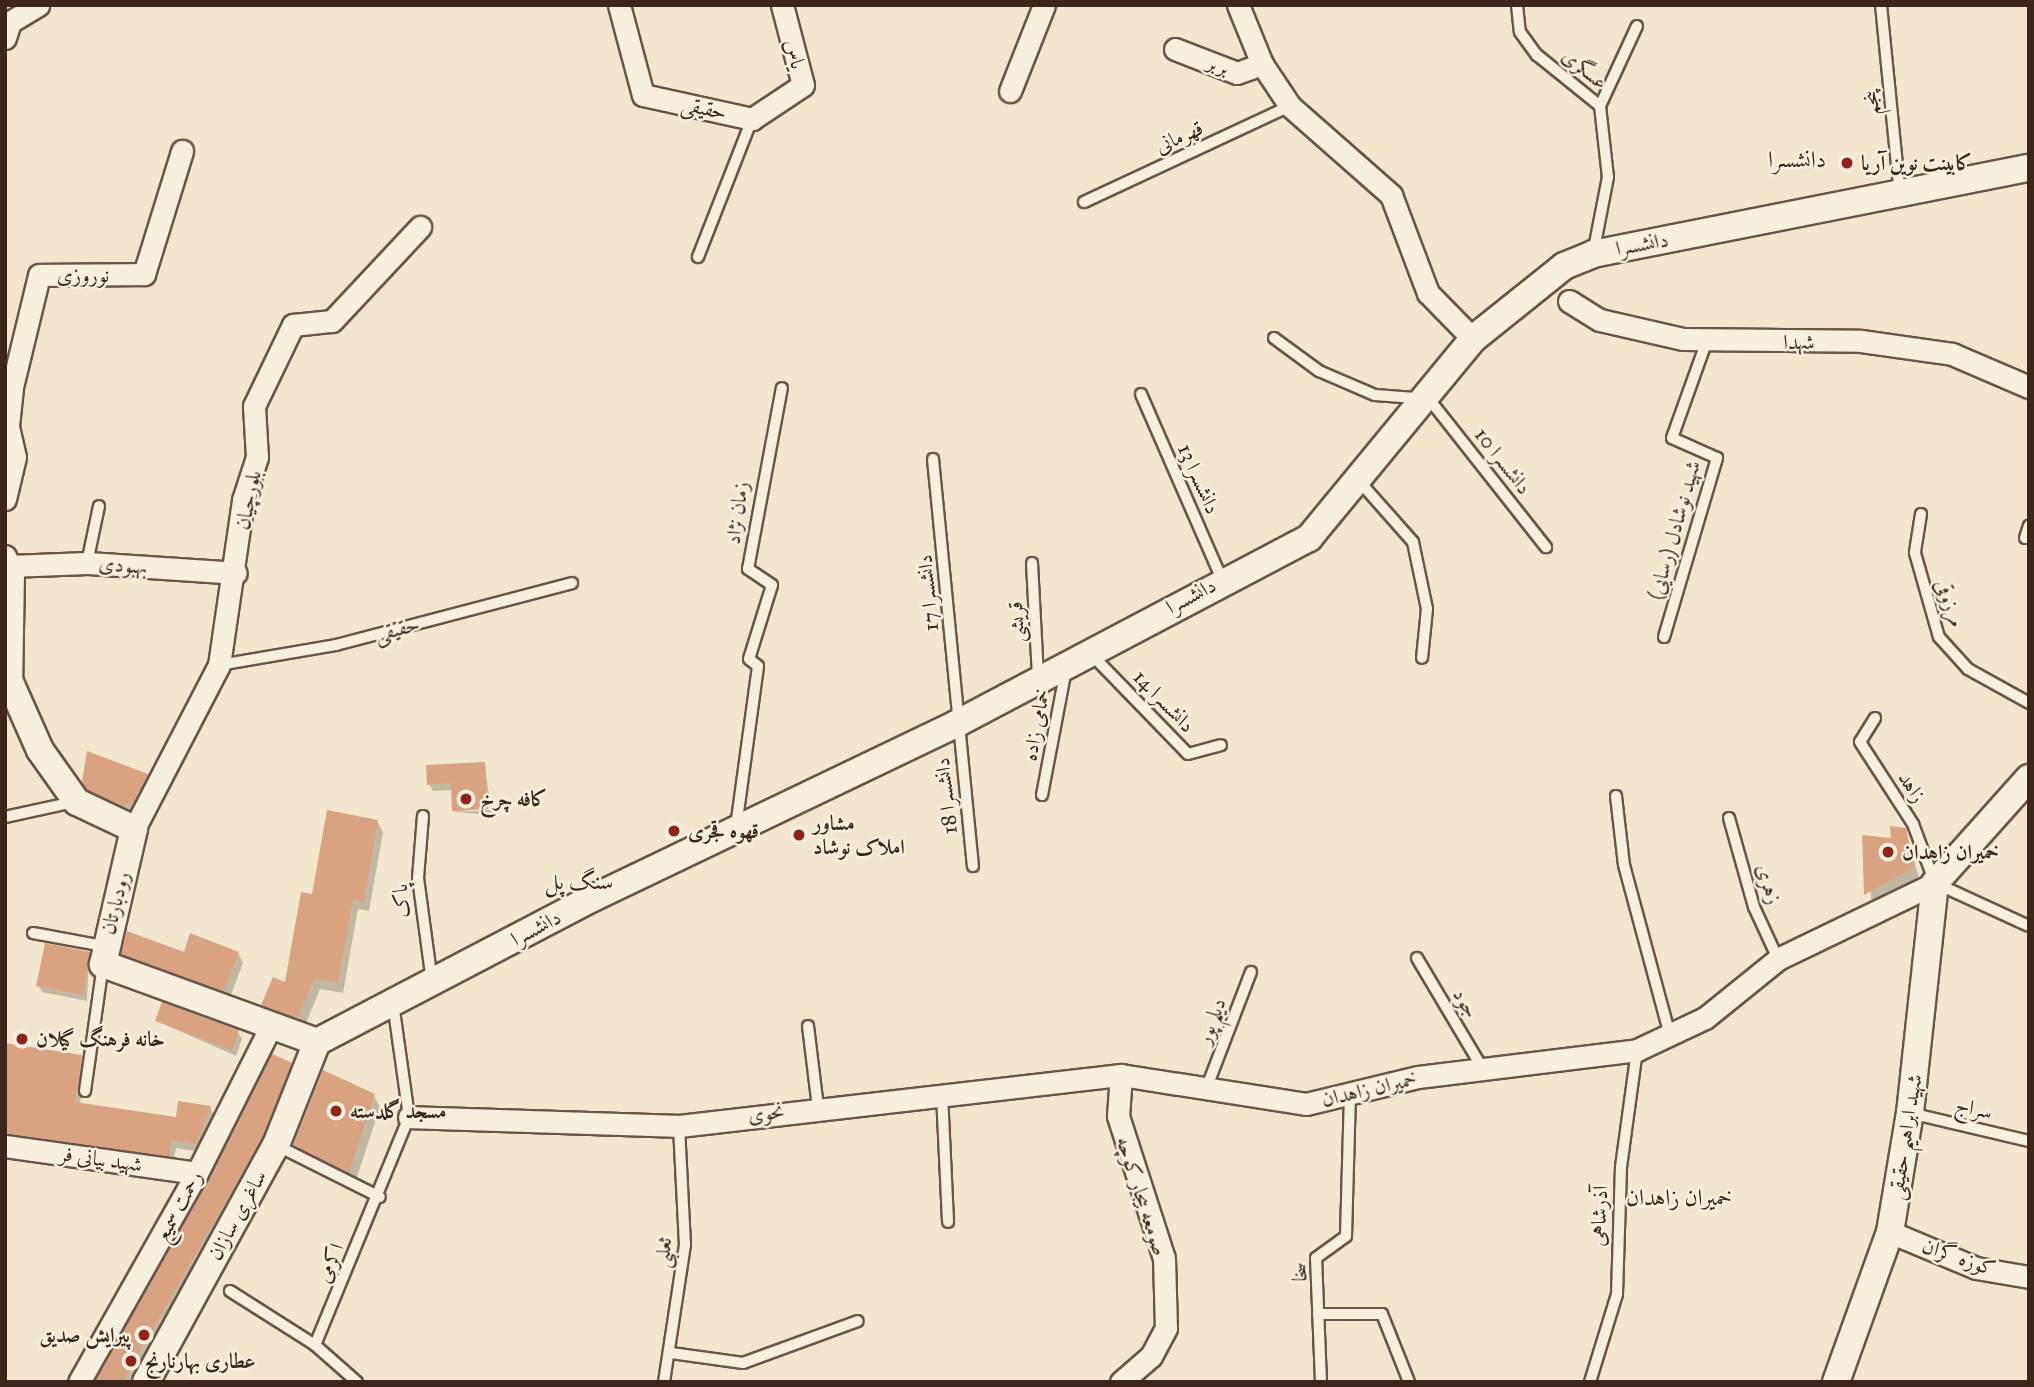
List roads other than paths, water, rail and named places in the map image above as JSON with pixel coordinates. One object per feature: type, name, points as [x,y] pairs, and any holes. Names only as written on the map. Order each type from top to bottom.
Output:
[{"type":"street","points":[[5,37],[10,22],[38,5]]},
{"type":"street","name":"حقیقی","points":[[620,5],[643,95],[752,119]]},
{"type":"street","name":"یاس","points":[[752,119],[803,85],[782,5]]},
{"type":"street","points":[[1010,91],[1044,5]]},
{"type":"street","points":[[1238,5],[1262,64],[1290,106],[1391,195],[1428,293],[1473,339]]},
{"type":"street","name":"بربر","points":[[1175,49],[1237,73],[1262,64]]},
{"type":"street","name":"نوروزی","points":[[5,499],[15,457],[8,426],[10,376],[39,275],[144,274],[182,151]]},
{"type":"street","name":"دانشسرا","points":[[317,1042],[432,982],[958,723],[1222,579],[1310,538],[1429,398],[1473,339],[1564,266],[1593,254],[1900,197],[2029,167]]},
{"type":"street","name":"بلورچیان","points":[[134,829],[219,666],[236,573],[243,500],[257,457],[254,406],[293,325],[332,321],[420,227]]},
{"type":"street","name":"شهدا","points":[[1569,302],[1600,320],[1707,340],[1861,341],[1952,354],[2029,387]]},
{"type":"street","points":[[7,561],[8,677],[40,750],[77,802],[134,829]]},
{"type":"street","name":"بهبودی","points":[[7,561],[87,563],[236,573]]},
{"type":"street","name":"خمیران زاهدان","points":[[1121,1075],[1208,1084],[1307,1104],[1483,1069],[1637,1050],[1705,1018],[1778,959],[1935,883],[2029,778]]},
{"type":"street","name":"رودبارتان","points":[[134,829],[103,955],[271,1026],[317,1042]]},
{"type":"street","name":"شهید ابراهیم حقیقی","points":[[1836,1382],[1890,1232],[1910,1113],[1935,883]]},
{"type":"street","name":"رحمت سمیع","points":[[79,1382],[197,1173],[271,1026]]},
{"type":"street","name":"ساغری سازان","points":[[146,1382],[275,1145],[317,1042]]},
{"type":"street","name":"نحوی","points":[[409,1117],[679,1126],[818,1107],[1121,1075]]},
{"type":"street","name":"صومعه بیجار کوچه","points":[[1121,1075],[1118,1116],[1164,1258],[1166,1328],[1151,1356],[1121,1382]]},
{"type":"street","name":"شهید بیانی فر","points":[[5,1146],[197,1173]]},
{"type":"street","name":"کوزه گران","points":[[1890,1232],[1976,1268],[2029,1277]]},
{"type":"lane","name":"عسگری","points":[[1517,5],[1520,32],[1537,55],[1600,106],[1608,177],[1593,254]]},
{"type":"lane","name":"پنجم","points":[[1881,5],[1900,197]]},
{"type":"lane","points":[[1600,106],[1637,26]]},
{"type":"lane","name":"قهرمانی","points":[[1084,202],[1290,106]]},
{"type":"lane","name":"حقیقی","points":[[698,257],[752,119]]},
{"type":"lane","points":[[1274,338],[1319,371],[1375,395],[1429,398]]},
{"type":"lane","name":"شهید نوشادل (رسایی)","points":[[1664,637],[1717,458],[1672,438],[1707,340]]},
{"type":"lane","name":"زمان نژاد","points":[[736,834],[758,666],[749,659],[772,586],[748,569],[782,388]]},
{"type":"lane","name":"دانشسرا 13","points":[[1141,394],[1222,579]]},
{"type":"lane","name":"دانشسرا 10","points":[[1429,398],[1546,547]]},
{"type":"lane","name":"دانشسرا 17","points":[[933,459],[958,723]]},
{"type":"lane","points":[[1359,481],[1413,542],[1427,609],[1422,658]]},
{"type":"lane","points":[[87,563],[99,506]]},
{"type":"lane","name":"مرزوقی","points":[[1921,514],[1914,552],[1938,637],[1968,669],[2029,703]]},
{"type":"lane","points":[[2025,538],[2029,526]]},
{"type":"lane","name":"قریشی","points":[[1032,563],[1038,679]]},
{"type":"lane","name":"حقیقی","points":[[219,666],[336,645],[572,583]]},
{"type":"lane","name":"دانشسرا 14","points":[[1078,657],[1188,754],[1221,745]]},
{"type":"lane","name":"خمامی زاده","points":[[1042,794],[1078,657]]},
{"type":"lane","name":"زاهد","points":[[1875,718],[1860,743],[1913,824],[1935,883]]},
{"type":"lane","name":"دانشسرا 18","points":[[958,723],[973,866]]},
{"type":"lane","points":[[1616,796],[1627,878],[1670,1036]]},
{"type":"lane","points":[[5,817],[77,802]]},
{"type":"lane","name":"پاک","points":[[423,816],[418,878],[432,982]]},
{"type":"lane","name":"زهری","points":[[1729,818],[1754,907],[1778,959]]},
{"type":"lane","points":[[1935,883],[2029,926]]},
{"type":"lane","points":[[33,933],[103,955],[85,1091]]},
{"type":"lane","name":"جود","points":[[1417,958],[1483,1069]]},
{"type":"lane","name":"دیلم پور","points":[[1208,1084],[1251,972]]},
{"type":"lane","points":[[393,1003],[409,1117]]},
{"type":"lane","points":[[808,1026],[818,1107]]},
{"type":"lane","name":"آذرشاهی","points":[[1590,1382],[1617,1294],[1621,1167],[1637,1050]]},
{"type":"lane","points":[[942,1094],[948,1222]]},
{"type":"lane","name":"سخا","points":[[1321,1382],[1316,1258],[1346,1236],[1350,1094]]},
{"type":"lane","name":"سراج","points":[[1910,1113],[2028,1141]]},
{"type":"lane","name":"اکرمی","points":[[315,1345],[380,1197],[409,1117]]},
{"type":"lane","name":"ثعلبی","points":[[664,1382],[671,1353],[685,1245],[679,1126]]},
{"type":"lane","points":[[275,1145],[380,1197]]},
{"type":"lane","points":[[230,1291],[315,1345],[357,1382]]},
{"type":"lane","points":[[1318,1314],[1382,1314],[1409,1382]]},
{"type":"lane","points":[[671,1353],[743,1363],[858,1321]]},
{"type":"place","name":"کابینت نوین آریا","points":[[1847,163]]},
{"type":"place","name":"کافه چرخ","points":[[466,799]]},
{"type":"place","name":"قهوه قجری","points":[[674,831]]},
{"type":"place","name":"مشاور املاک نوشاد","points":[[799,835]]},
{"type":"place","name":"خمیران زاهدان","points":[[1888,852]]},
{"type":"place","name":"خانه فرهنگ گیلان","points":[[22,1039]]},
{"type":"place","name":"مسجد گلدسته","points":[[336,1111]]},
{"type":"place","name":"پیرایش صدیق","points":[[144,1335]]},
{"type":"place","name":"عطاری بهارنارنج","points":[[131,1361]]},
{"type":"district","name":"دانشسرا","points":[[1797,159]]},
{"type":"district","name":"سنگ پل","points":[[579,881]]},
{"type":"district","name":"خمیران زاهدان","points":[[1679,1197]]}]
